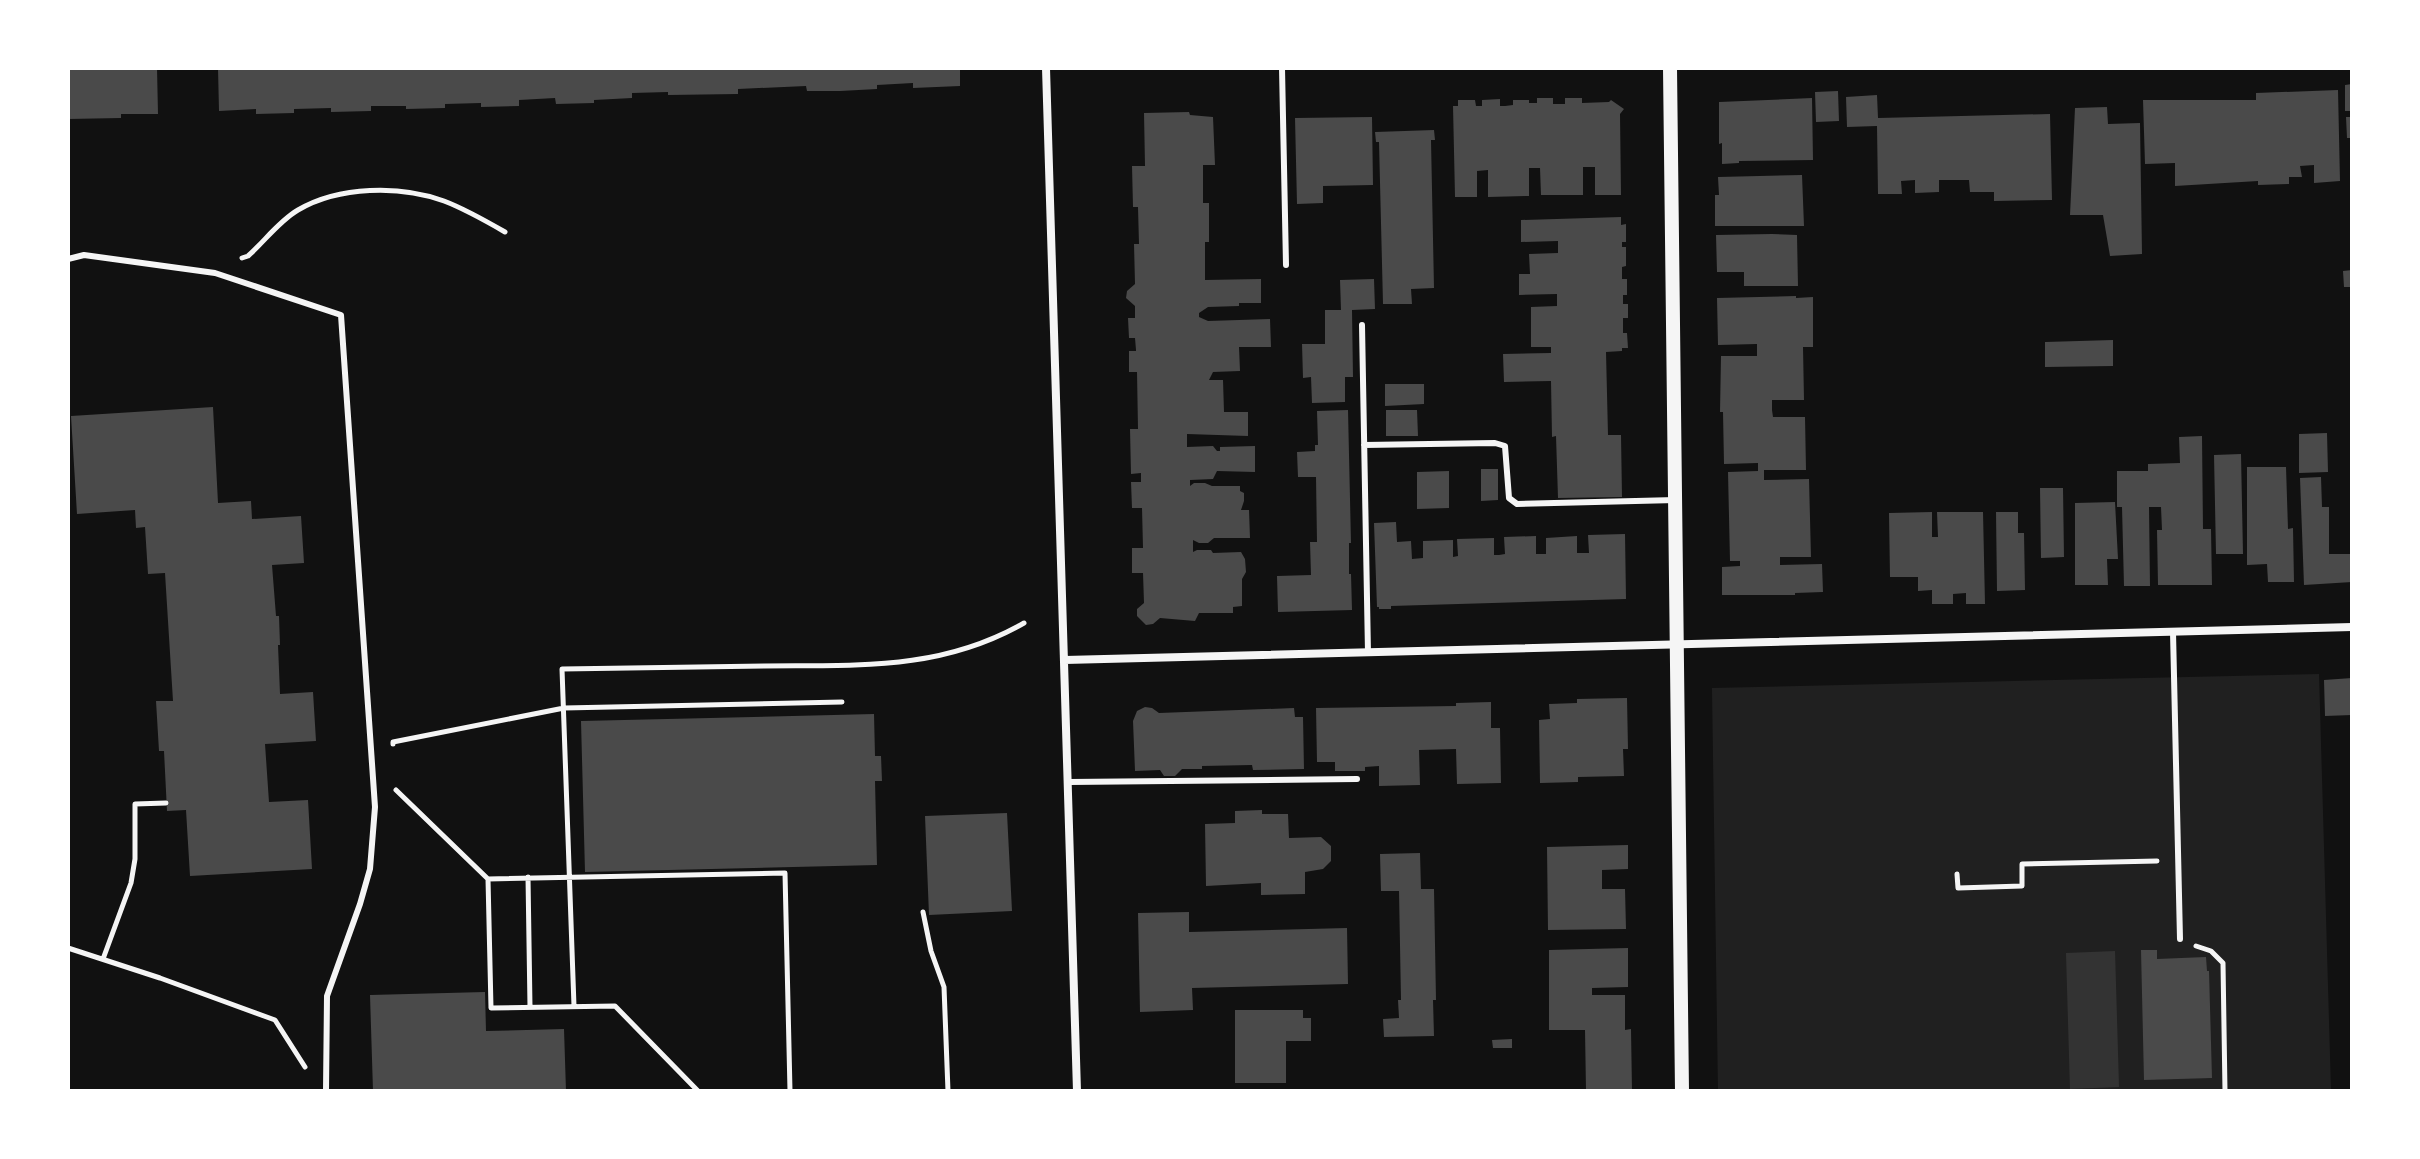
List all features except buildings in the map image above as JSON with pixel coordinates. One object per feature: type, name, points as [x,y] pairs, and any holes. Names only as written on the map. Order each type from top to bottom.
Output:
[{"type":"street","points":[[1046,68],[1077,1091]]},
{"type":"street","points":[[1670,68],[1682,1091]]},
{"type":"street","points":[[1065,660],[2352,627]]},
{"type":"lane","points":[[1282,68],[1286,265]]},
{"type":"lane","points":[[68,259],[84,255],[215,273],[341,315],[375,807],[370,869],[327,996],[326,1091]]},
{"type":"lane","points":[[1362,325],[1368,653]]},
{"type":"lane","points":[[1364,445],[1495,443],[1505,446],[1509,498],[1517,504],[1676,500]]},
{"type":"lane","points":[[2173,632],[2180,939]]},
{"type":"lane","points":[[1069,782],[1357,779]]},
{"type":"path","points":[[239,260],[248,256],[296,211],[344,193],[400,192],[441,200],[505,232]]},
{"type":"path","points":[[574,1006],[562,669],[872,665],[926,660],[979,644],[1024,623]]},
{"type":"path","points":[[393,742],[564,708],[842,702]]},
{"type":"path","points":[[396,792],[488,879],[491,1008],[615,1006],[698,1091]]},
{"type":"path","points":[[103,959],[131,883],[135,859],[135,804],[166,803]]},
{"type":"path","points":[[1957,874],[1958,888],[2022,886],[2022,864],[2152,861]]},
{"type":"path","points":[[488,879],[785,873],[790,1091]]},
{"type":"path","points":[[528,877],[530,1007]]},
{"type":"path","points":[[923,912],[931,951],[944,987],[948,1091]]},
{"type":"path","points":[[2180,939],[2211,951],[2223,963],[2225,1091]]},
{"type":"path","points":[[68,948],[275,1020],[310,1075]]},
{"type":"shaded area","points":[[2319,674],[2331,1091],[1718,1091],[1712,688]]},
{"type":"shaded area","points":[[2115,951],[2119,1087],[2070,1089],[2066,953]]}]
